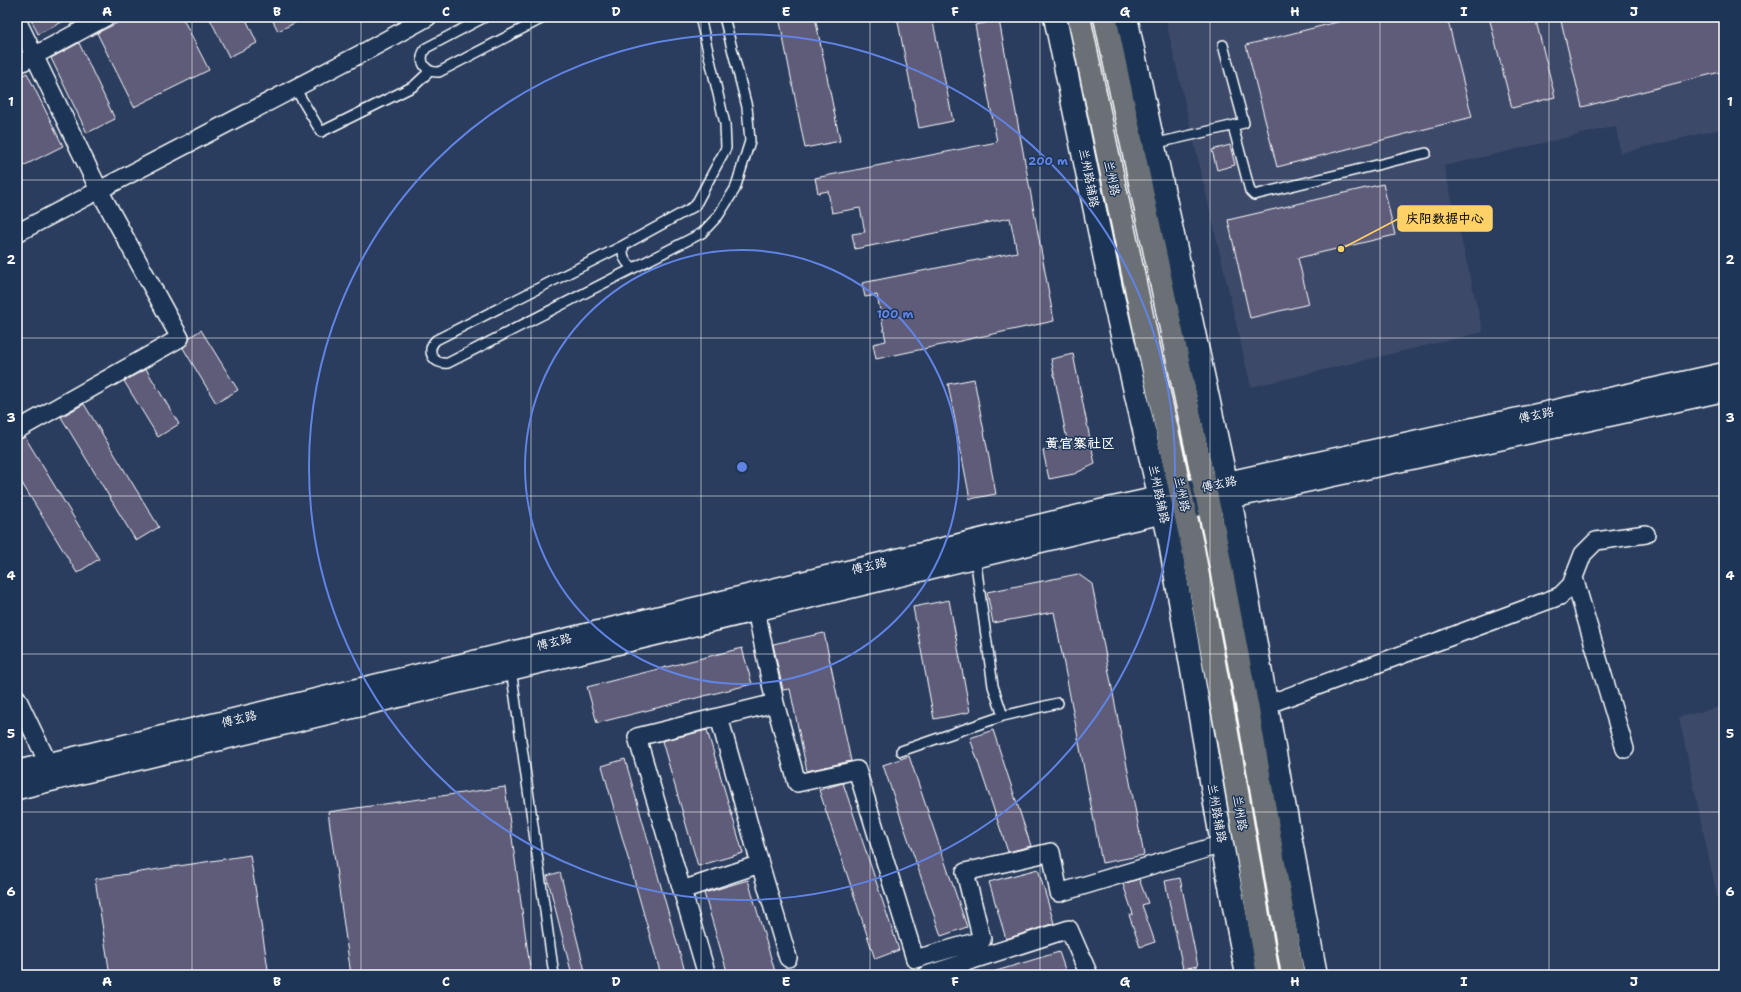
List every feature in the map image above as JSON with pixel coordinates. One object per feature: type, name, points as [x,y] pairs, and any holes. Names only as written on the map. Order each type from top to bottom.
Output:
[{"type":"main road","name":"兰州路","points":[[1079,17],[1142,316],[1183,500],[1228,733],[1268,975]]},
{"type":"main road","name":"兰州路","points":[[1104,17],[1143,146],[1248,710],[1293,975]]},
{"type":"street","points":[[17,65],[106,17]]},
{"type":"street","points":[[17,233],[428,17]]},
{"type":"street","name":"兰州路辅路","points":[[1056,17],[1111,288],[1161,505],[1184,618],[1222,844],[1248,975]]},
{"type":"street","points":[[1126,17],[1143,146],[1229,490],[1266,705],[1316,975]]},
{"type":"street","points":[[17,20],[99,190],[180,338],[17,430]]},
{"type":"street","name":"傅玄路","points":[[1229,490],[1724,374]]},
{"type":"street","name":"傅玄路","points":[[17,772],[1207,494],[1724,390]]},
{"type":"street","name":"傅玄路","points":[[17,788],[975,557],[1161,505]]},
{"type":"street","points":[[1266,705],[1560,596],[1571,585],[1583,554],[1596,541],[1646,534]]},
{"type":"street","points":[[1574,578],[1625,749]]},
{"type":"street","points":[[756,610],[775,703],[797,783],[857,770],[915,959],[982,940],[965,872],[1051,852],[1060,893],[1222,844]]},
{"type":"street","points":[[17,698],[49,765]]},
{"type":"street","points":[[707,975],[637,737],[775,703]]},
{"type":"street","points":[[719,717],[788,958]]},
{"type":"street","points":[[682,890],[760,864]]},
{"type":"street","points":[[926,975],[1069,929],[1089,975]]},
{"type":"lane","points":[[485,17],[426,48],[423,52],[422,61],[426,68],[430,71],[439,72],[545,17]]},
{"type":"lane","points":[[700,17],[725,124],[726,148],[695,206],[624,245],[436,340],[431,346],[431,354],[433,358],[440,363],[448,363],[702,234],[718,216],[735,189],[750,141],[747,107],[724,17]]},
{"type":"lane","points":[[1143,146],[1244,123],[1223,45]]},
{"type":"lane","points":[[295,88],[321,132],[414,86],[430,71]]},
{"type":"lane","points":[[1233,126],[1250,191],[1254,195],[1426,153]]},
{"type":"lane","points":[[624,245],[623,250],[625,261],[634,268]]},
{"type":"lane","points":[[975,557],[993,686],[1004,716]]},
{"type":"lane","points":[[511,669],[554,975]]},
{"type":"lane","points":[[901,751],[1004,716],[1058,703]]},
{"type":"shaded area","points":[[1165,17],[1724,17],[1724,128],[1620,153],[1616,126],[1444,166],[1483,332],[1251,387]]},
{"type":"shaded area","points":[[1724,706],[1724,929],[1679,717]]},
{"type":"building","points":[[30,17],[72,17],[38,34]]},
{"type":"building","points":[[129,17],[182,17],[209,70],[134,107],[97,33]]},
{"type":"building","points":[[209,17],[245,17],[257,43],[229,57]]},
{"type":"building","points":[[271,17],[307,17],[278,31]]},
{"type":"building","points":[[779,17],[815,17],[840,141],[805,148]]},
{"type":"building","points":[[897,17],[932,17],[953,121],[919,128]]},
{"type":"building","points":[[1357,17],[1447,17],[1472,117],[1277,167],[1246,45]]},
{"type":"building","points":[[1489,17],[1535,17],[1555,97],[1512,108]]},
{"type":"building","points":[[1560,17],[1722,17],[1724,23],[1724,71],[1582,107]]},
{"type":"building","points":[[999,20],[1054,321],[876,359],[873,344],[886,341],[877,295],[865,297],[862,283],[1017,252],[1010,218],[855,249],[852,234],[865,232],[860,208],[832,213],[828,191],[818,193],[815,178],[997,142],[975,25]]},
{"type":"building","points":[[79,43],[115,119],[87,133],[51,58]]},
{"type":"building","points":[[27,73],[63,146],[17,169],[17,78]]},
{"type":"building","points":[[1230,145],[1235,165],[1217,170],[1212,150]]},
{"type":"building","points":[[1383,184],[1395,235],[1298,258],[1309,304],[1250,318],[1228,220]]},
{"type":"building","points":[[201,330],[238,390],[216,403],[183,348],[188,343],[190,337]]},
{"type":"building","points":[[1073,354],[1095,464],[1074,474],[1049,479],[1043,451],[1068,445],[1051,359]]},
{"type":"building","points":[[146,369],[179,424],[158,437],[124,381]]},
{"type":"building","points":[[974,379],[996,494],[970,499],[948,384]]},
{"type":"building","points":[[84,404],[159,527],[136,541],[61,417]]},
{"type":"building","points":[[25,437],[99,559],[77,573],[17,475],[17,440]]},
{"type":"building","points":[[1078,574],[1092,584],[1144,855],[1102,863],[1054,612],[993,623],[987,592]]},
{"type":"building","points":[[949,600],[970,712],[934,719],[913,607]]},
{"type":"building","points":[[824,633],[851,761],[807,771],[790,689],[783,690],[773,644]]},
{"type":"building","points":[[742,648],[752,684],[597,723],[587,687]]},
{"type":"building","points":[[707,730],[743,853],[698,866],[662,741]]},
{"type":"building","points":[[993,730],[1031,846],[1008,852],[970,738]]},
{"type":"building","points":[[909,756],[967,927],[941,936],[883,765]]},
{"type":"building","points":[[625,759],[686,975],[661,975],[602,766]]},
{"type":"building","points":[[843,783],[899,950],[875,959],[819,790]]},
{"type":"building","points":[[505,787],[531,975],[351,975],[328,812]]},
{"type":"building","points":[[250,855],[269,975],[110,975],[95,879]]},
{"type":"building","points":[[1038,869],[1054,923],[1006,939],[989,882]]},
{"type":"building","points":[[560,872],[586,975],[572,975],[547,876]]},
{"type":"building","points":[[1180,878],[1198,966],[1183,969],[1165,881]]},
{"type":"building","points":[[1139,879],[1148,903],[1142,905],[1155,942],[1140,947],[1129,915],[1133,914],[1123,884]]},
{"type":"building","points":[[748,880],[776,975],[728,975],[704,893]]},
{"type":"building","points":[[1059,952],[1067,975],[994,975],[993,972]]},
{"type":"place","name":"庆阳数据中心","points":[[1341,249]]},
{"type":"district","name":"黄官寨社区","points":[[1080,443]]}]
